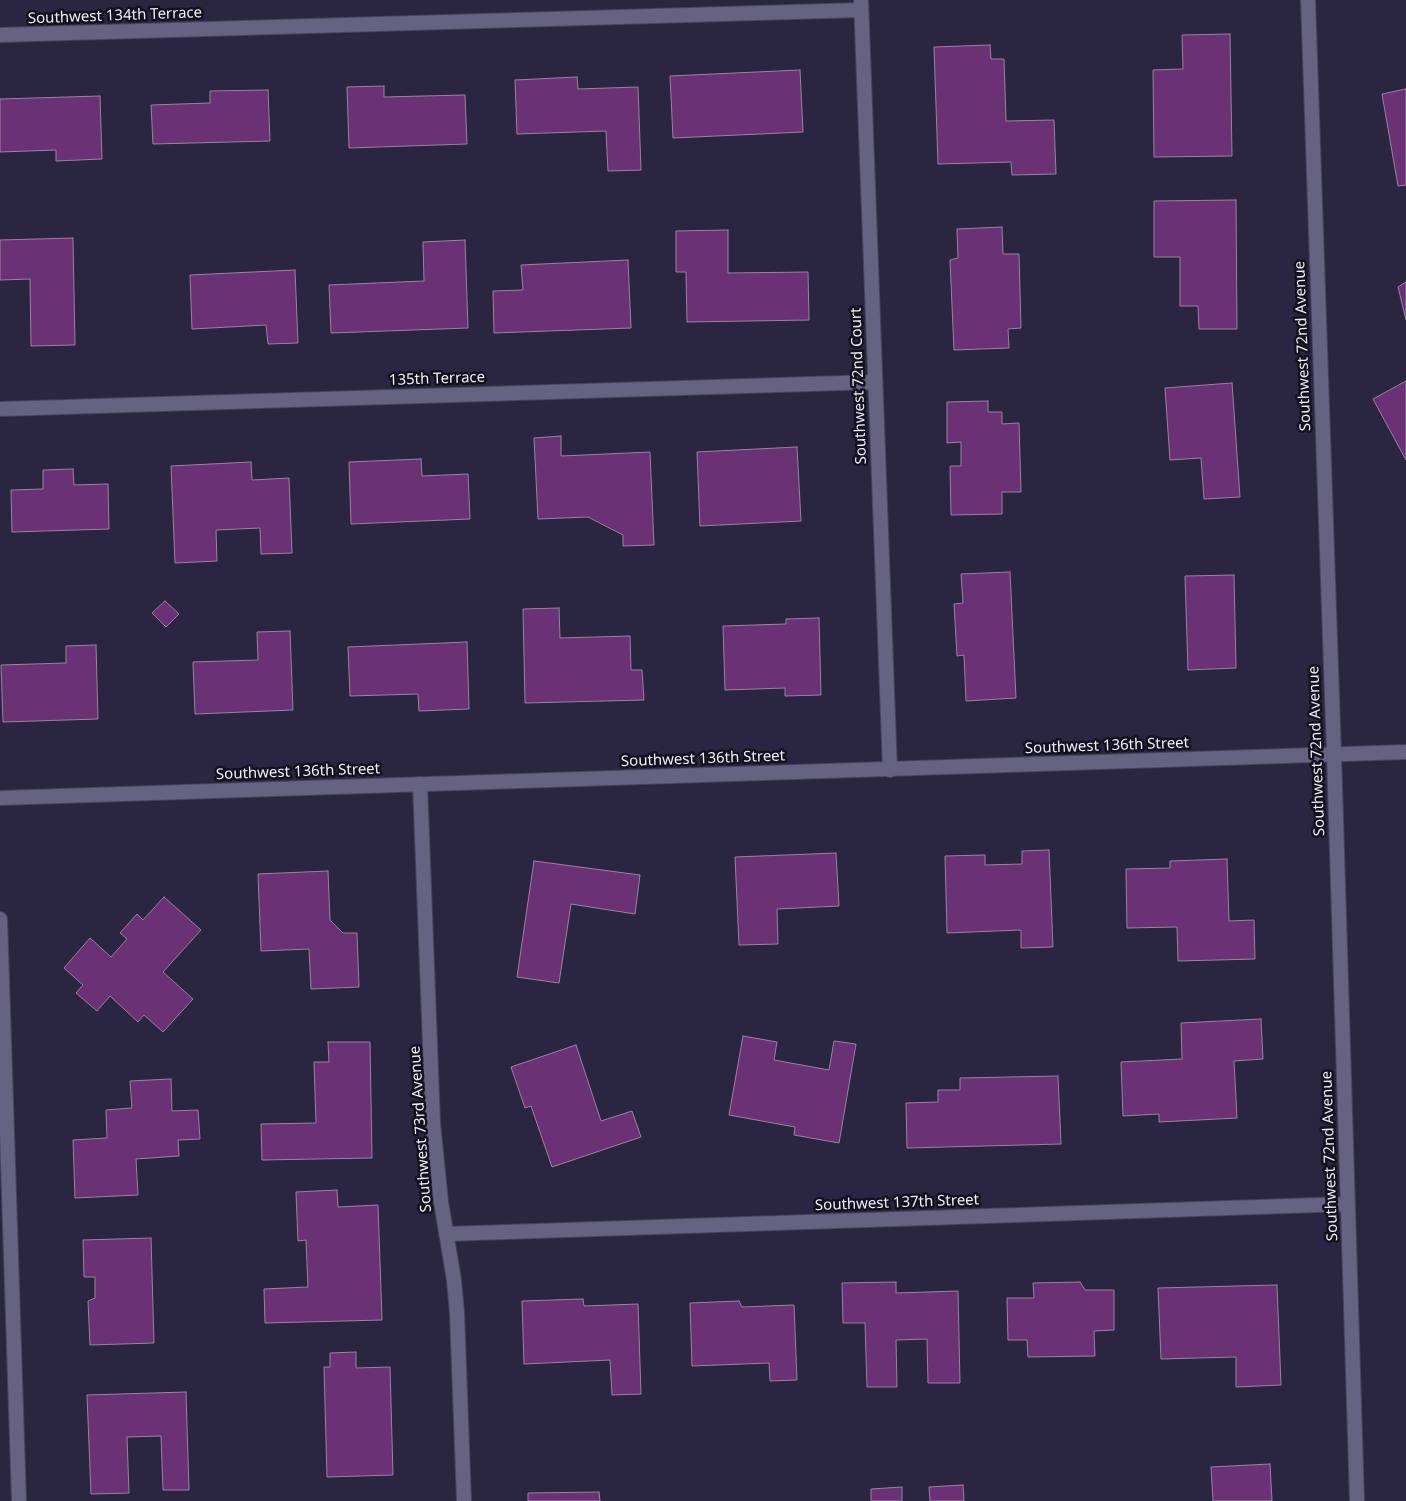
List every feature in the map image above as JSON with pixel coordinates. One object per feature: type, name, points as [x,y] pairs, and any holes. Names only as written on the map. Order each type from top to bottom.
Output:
[{"type":"street","name":"Southwest 72nd Avenue","points":[[1308,0],[1357,1501]]},
{"type":"street","name":"Southwest 134th Terrace","points":[[0,35],[861,5]]},
{"type":"street","name":"Southwest 72nd Court","points":[[861,5],[890,770]]},
{"type":"street","name":"135th Terrace","points":[[0,409],[875,382]]},
{"type":"street","name":"Southwest 136th Street","points":[[0,798],[1406,752]]},
{"type":"street","name":"Southwest 73rd Avenue","points":[[420,784],[433,1123],[441,1202],[454,1280],[458,1322],[464,1501]]},
{"type":"street","points":[[0,919],[19,1501]]},
{"type":"street","name":"Southwest 137th Street","points":[[446,1234],[1348,1204]]},
{"type":"building","points":[[1230,34],[1232,156],[1154,157],[1153,70],[1183,69],[1182,35]]},
{"type":"building","points":[[990,45],[991,59],[1004,59],[1006,121],[1054,120],[1056,174],[1012,175],[1011,162],[938,164],[934,47]]},
{"type":"building","points":[[800,70],[803,132],[673,138],[670,76]]},
{"type":"building","points":[[577,77],[578,89],[638,87],[641,170],[608,171],[606,131],[517,134],[515,80]]},
{"type":"building","points":[[384,86],[384,97],[465,95],[467,144],[349,148],[347,87]]},
{"type":"building","points":[[1406,89],[1406,185],[1398,186],[1382,94]]},
{"type":"building","points":[[268,90],[270,141],[153,144],[151,105],[210,103],[210,91]]},
{"type":"building","points":[[100,96],[102,159],[56,161],[56,150],[0,152],[0,99]]},
{"type":"building","points":[[1236,200],[1237,329],[1199,329],[1198,306],[1180,306],[1180,257],[1154,257],[1154,201]]},
{"type":"building","points":[[1002,227],[1003,254],[1019,254],[1021,328],[1008,329],[1009,348],[954,350],[950,260],[958,258],[957,229]]},
{"type":"building","points":[[728,230],[728,273],[808,272],[809,320],[687,322],[686,272],[676,272],[676,231]]},
{"type":"building","points":[[73,238],[75,345],[31,346],[30,279],[0,280],[0,240]]},
{"type":"building","points":[[465,240],[468,328],[331,333],[329,285],[424,281],[423,242]]},
{"type":"building","points":[[628,260],[631,328],[494,333],[493,291],[523,290],[521,265]]},
{"type":"building","points":[[295,270],[298,343],[268,344],[266,325],[192,329],[190,275]]},
{"type":"building","points":[[1406,282],[1406,320],[1398,287]]},
{"type":"building","points":[[1406,381],[1406,460],[1373,399]]},
{"type":"building","points":[[1232,383],[1240,497],[1204,499],[1201,458],[1170,460],[1165,388]]},
{"type":"building","points":[[988,401],[988,412],[1002,412],[1002,424],[1019,423],[1021,492],[1002,492],[1002,514],[951,515],[950,466],[961,466],[961,442],[947,443],[947,402]]},
{"type":"building","points":[[561,436],[561,456],[650,452],[654,545],[623,546],[623,535],[588,517],[538,519],[534,438]]},
{"type":"building","points":[[797,447],[801,521],[700,526],[697,452]]},
{"type":"building","points":[[421,459],[422,476],[468,474],[470,519],[351,524],[349,462]]},
{"type":"building","points":[[251,462],[252,480],[289,478],[292,553],[261,554],[260,528],[216,530],[217,561],[175,563],[171,466]]},
{"type":"building","points":[[73,469],[74,485],[108,484],[109,529],[12,532],[11,490],[43,489],[43,470]]},
{"type":"building","points":[[1010,572],[1016,698],[966,701],[964,655],[957,656],[954,604],[963,603],[961,574]]},
{"type":"building","points":[[1234,575],[1236,668],[1188,670],[1185,576]]},
{"type":"building","points":[[165,601],[179,614],[166,627],[152,613]]},
{"type":"building","points":[[559,608],[560,638],[630,636],[631,670],[642,670],[644,700],[525,703],[523,609]]},
{"type":"building","points":[[819,618],[821,695],[785,696],[785,688],[725,690],[723,626],[786,624],[786,619]]},
{"type":"building","points":[[290,631],[293,710],[195,714],[193,662],[258,660],[257,632]]},
{"type":"building","points":[[467,642],[469,709],[419,711],[418,694],[350,696],[348,647]]},
{"type":"building","points":[[96,645],[98,719],[3,722],[1,665],[66,663],[66,646]]},
{"type":"building","points":[[1049,850],[1053,947],[1021,948],[1021,930],[947,933],[945,856],[985,855],[985,865],[1022,864],[1022,851]]},
{"type":"building","points":[[836,853],[839,906],[777,909],[778,944],[739,945],[735,857]]},
{"type":"building","points":[[1227,859],[1229,921],[1254,920],[1255,959],[1178,961],[1177,927],[1127,928],[1126,869],[1170,868],[1170,861]]},
{"type":"building","points":[[534,861],[640,875],[635,914],[571,904],[559,983],[517,977]]},
{"type":"building","points":[[328,871],[330,920],[343,933],[357,933],[359,987],[311,989],[309,949],[261,951],[258,874]]},
{"type":"building","points":[[164,897],[201,930],[163,972],[193,999],[163,1032],[144,1015],[138,1022],[110,996],[97,1011],[76,993],[83,985],[64,968],[90,938],[111,957],[127,939],[120,933],[137,914],[143,920]]},
{"type":"building","points":[[1261,1019],[1263,1059],[1234,1061],[1237,1118],[1159,1122],[1159,1114],[1123,1116],[1121,1062],[1182,1059],[1181,1023]]},
{"type":"building","points":[[743,1036],[777,1042],[774,1060],[829,1070],[834,1041],[856,1044],[839,1143],[794,1135],[795,1127],[729,1115]]},
{"type":"building","points":[[328,1042],[370,1042],[372,1158],[262,1160],[261,1124],[316,1123],[314,1062],[329,1062]]},
{"type":"building","points":[[576,1045],[601,1121],[632,1111],[641,1137],[552,1167],[531,1106],[525,1108],[511,1067]]},
{"type":"building","points":[[1058,1076],[1061,1144],[907,1148],[906,1103],[938,1102],[938,1090],[960,1090],[960,1078]]},
{"type":"building","points":[[171,1079],[172,1111],[198,1110],[200,1139],[178,1140],[179,1156],[136,1159],[138,1195],[75,1198],[73,1140],[107,1138],[106,1110],[132,1108],[130,1081]]},
{"type":"building","points":[[337,1190],[338,1207],[378,1205],[382,1320],[265,1323],[264,1289],[308,1287],[306,1240],[298,1241],[296,1192]]},
{"type":"building","points":[[151,1238],[154,1343],[90,1345],[88,1301],[95,1298],[95,1277],[84,1277],[83,1240]]},
{"type":"building","points":[[896,1282],[896,1293],[958,1291],[960,1383],[928,1383],[927,1339],[896,1340],[897,1387],[867,1387],[865,1323],[843,1323],[842,1283]]},
{"type":"building","points":[[1080,1282],[1085,1290],[1114,1290],[1114,1330],[1094,1331],[1095,1356],[1028,1357],[1027,1340],[1008,1340],[1007,1298],[1034,1298],[1033,1283]]},
{"type":"building","points":[[1277,1285],[1281,1385],[1236,1387],[1236,1357],[1161,1359],[1158,1288]]},
{"type":"building","points":[[583,1299],[584,1306],[638,1304],[641,1394],[612,1395],[610,1360],[524,1364],[522,1301]]},
{"type":"building","points":[[739,1301],[742,1307],[794,1305],[797,1380],[770,1381],[769,1363],[692,1366],[690,1303]]},
{"type":"building","points":[[356,1352],[356,1368],[390,1367],[393,1475],[327,1477],[324,1367],[330,1367],[330,1353]]},
{"type":"building","points":[[186,1392],[189,1490],[163,1490],[161,1436],[127,1437],[129,1493],[91,1494],[87,1395]]},
{"type":"building","points":[[1270,1464],[1272,1501],[1213,1501],[1211,1467]]},
{"type":"building","points":[[963,1485],[964,1501],[930,1501],[929,1487]]},
{"type":"building","points":[[902,1487],[902,1501],[871,1501],[871,1489]]},
{"type":"building","points":[[599,1492],[600,1501],[528,1501],[528,1493]]}]
